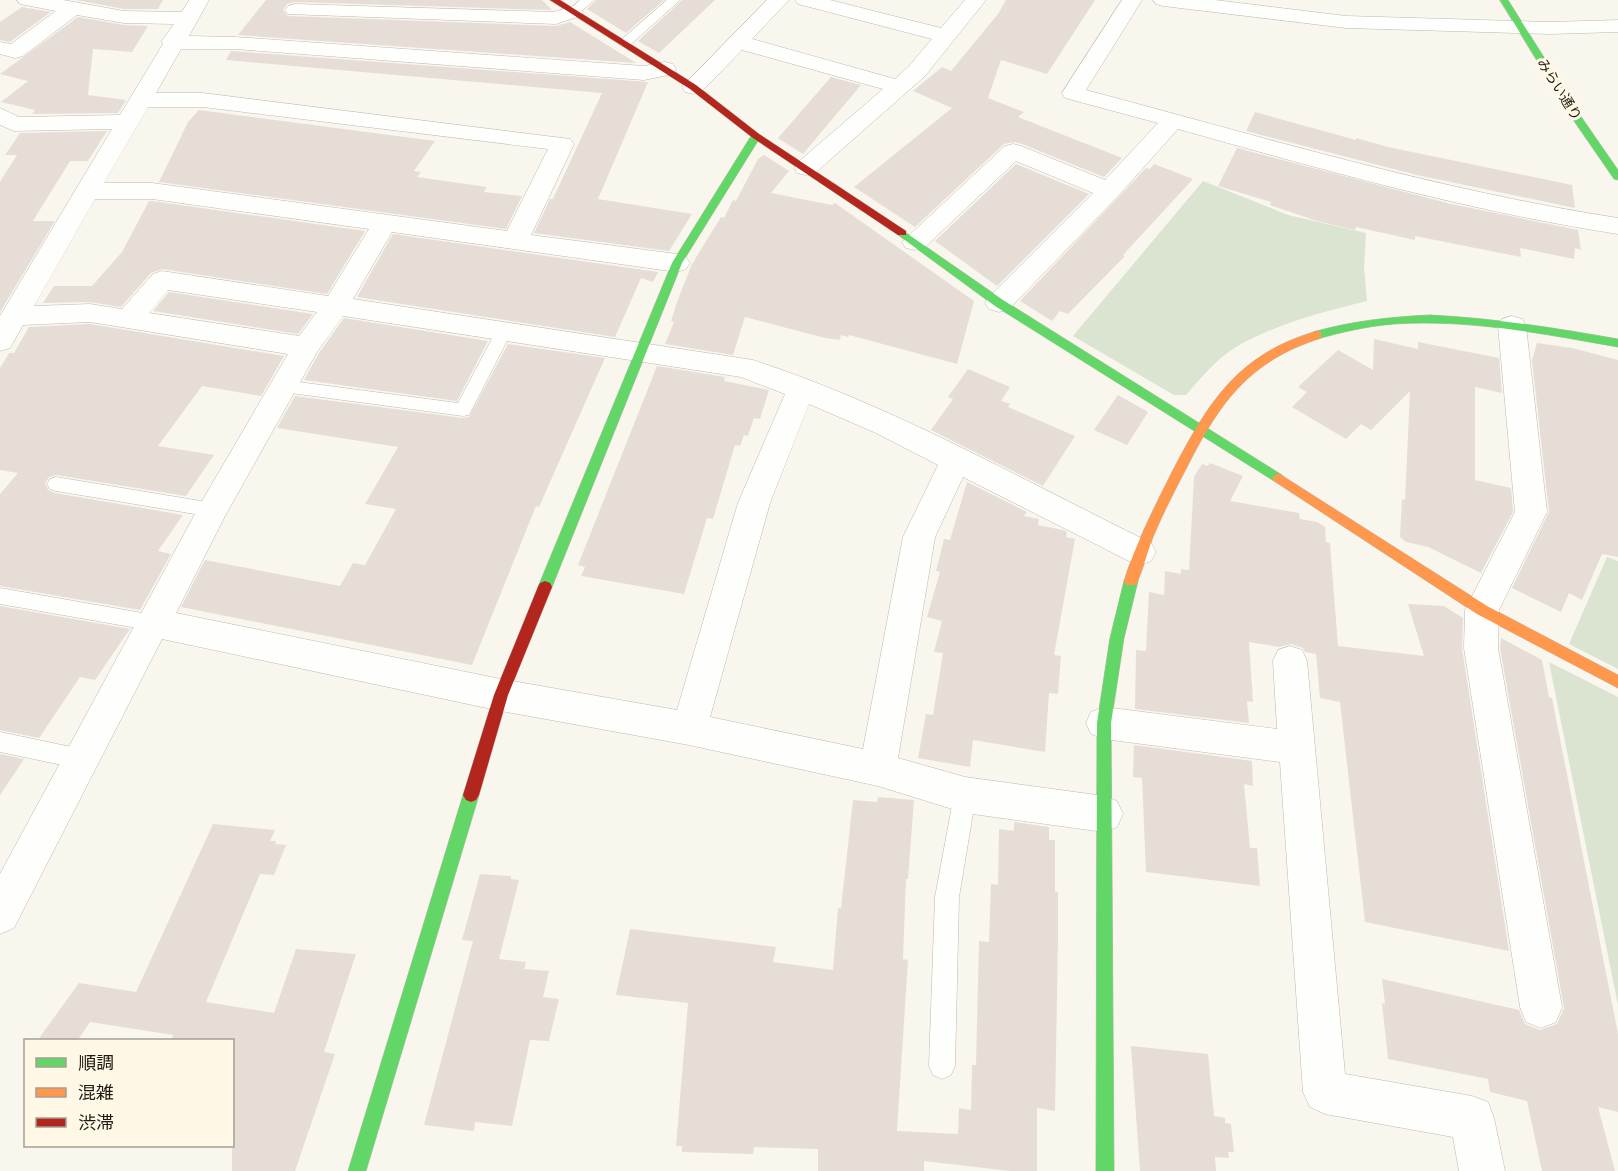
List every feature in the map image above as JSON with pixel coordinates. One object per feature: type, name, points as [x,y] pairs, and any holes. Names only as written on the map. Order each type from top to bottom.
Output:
[{"type":"street","points":[[27,0],[124,17],[193,9]]},
{"type":"street","points":[[554,0],[581,6],[625,43],[693,87],[756,136],[915,242],[999,303],[1202,429],[1482,610],[1618,682]]},
{"type":"street","points":[[693,87],[779,0]]},
{"type":"street","points":[[805,0],[946,36]]},
{"type":"street","points":[[806,168],[917,71],[976,0]]},
{"type":"street","points":[[1132,0],[1073,93],[1372,177],[1498,205],[1618,226]]},
{"type":"street","points":[[1163,0],[1346,22],[1522,28],[1618,26]]},
{"type":"street","name":"みらい通り","points":[[1504,0],[1577,118],[1618,177]]},
{"type":"street","points":[[295,10],[556,18],[581,6]]},
{"type":"street","points":[[0,48],[15,51],[72,9]]},
{"type":"street","points":[[0,341],[193,9]]},
{"type":"street","points":[[172,42],[235,43],[644,73],[665,69]]},
{"type":"street","points":[[738,42],[900,87]]},
{"type":"street","points":[[139,100],[203,100],[562,144],[516,240]]},
{"type":"street","points":[[0,144],[7,119],[126,122]]},
{"type":"street","points":[[999,303],[1109,191],[1174,120]]},
{"type":"street","points":[[357,1171],[501,695],[677,263],[756,136]]},
{"type":"street","points":[[915,242],[1013,151],[1109,191]]},
{"type":"street","points":[[86,191],[152,191],[677,263]]},
{"type":"street","points":[[0,914],[213,510],[306,347],[335,308],[385,223]]},
{"type":"street","points":[[127,320],[162,280],[335,308],[742,367],[886,425],[1140,552]]},
{"type":"street","points":[[14,316],[90,314],[306,347]]},
{"type":"street","points":[[1106,1171],[1104,723],[1119,621],[1140,552],[1167,492],[1202,429],[1222,397],[1252,366],[1274,352],[1317,334],[1341,327],[1392,319],[1446,318],[1618,343]]},
{"type":"street","points":[[1512,326],[1531,512],[1482,610],[1481,648],[1541,1007]]},
{"type":"street","points":[[688,729],[753,503],[801,389]]},
{"type":"street","points":[[878,769],[919,537],[955,461]]},
{"type":"street","points":[[154,623],[501,695],[688,729],[878,769],[965,795],[1104,814]]},
{"type":"street","points":[[1290,661],[1325,1092],[1472,1118],[1482,1171]]},
{"type":"street","points":[[1104,723],[1297,748]]},
{"type":"lane","points":[[625,43],[674,0]]},
{"type":"lane","points":[[283,386],[463,410],[504,331]]},
{"type":"lane","points":[[56,484],[213,510]]},
{"type":"lane","points":[[0,596],[154,623]]},
{"type":"lane","points":[[0,742],[81,759]]},
{"type":"lane","points":[[942,1066],[947,897],[965,795]]},
{"type":"green space","points":[[1203,181],[1288,215],[1366,233],[1364,267],[1367,301],[1300,319],[1251,339],[1222,357],[1186,395],[1174,395],[1073,336]]},
{"type":"green space","points":[[1607,557],[1618,561],[1618,669],[1569,644]]},
{"type":"green space","points":[[1549,662],[1618,697],[1618,1005]]},
{"type":"building","points":[[76,0],[163,0],[158,9],[124,9]]},
{"type":"building","points":[[266,0],[542,0],[552,10],[295,2],[287,4],[283,10],[288,16],[556,26],[570,22],[636,63],[238,35]]},
{"type":"building","points":[[596,0],[664,0],[626,33],[587,9]]},
{"type":"building","points":[[682,0],[715,0],[659,53],[638,41]]},
{"type":"building","points":[[1006,0],[1095,0],[1047,74],[1001,60],[988,98],[1024,112],[1018,117],[1122,158],[1104,177],[1022,144],[1014,142],[1004,144],[915,227],[854,187],[952,108],[913,91],[942,67],[951,71],[998,14]]},
{"type":"building","points":[[22,7],[51,12],[10,42],[0,40],[0,22]]},
{"type":"building","points":[[78,17],[124,25],[148,26],[132,52],[93,49],[88,95],[126,100],[118,113],[32,114],[35,110],[1,102],[28,81],[0,74]]},
{"type":"building","points":[[231,51],[648,82],[598,199],[692,214],[669,251],[534,233],[550,199],[553,199],[602,93],[226,60]]},
{"type":"building","points":[[831,77],[861,85],[803,154],[778,138]]},
{"type":"building","points":[[199,110],[435,141],[414,171],[421,172],[417,177],[487,187],[484,192],[522,196],[506,229],[159,182],[188,122]]},
{"type":"building","points":[[1255,112],[1356,140],[1356,138],[1388,147],[1572,185],[1575,208],[1417,175],[1246,131]]},
{"type":"building","points":[[107,131],[88,161],[70,161],[33,221],[55,221],[0,312],[0,182],[17,155],[5,155],[20,133]]},
{"type":"building","points":[[1237,148],[1451,204],[1578,230],[1581,250],[1575,248],[1574,259],[1520,248],[1521,257],[1415,236],[1415,240],[1356,227],[1355,230],[1317,221],[1270,205],[1271,202],[1218,186]]},
{"type":"building","points":[[764,155],[789,171],[771,193],[832,205],[835,203],[974,301],[957,364],[849,335],[848,337],[841,335],[840,340],[825,338],[745,317],[733,355],[665,344],[674,322],[671,321],[677,302],[692,264],[721,217],[724,218],[733,200],[736,201],[758,159]]},
{"type":"building","points":[[1016,164],[1089,194],[997,286],[935,241]]},
{"type":"building","points":[[1154,164],[1193,179],[1123,255],[1125,256],[1068,314],[1060,311],[1052,321],[1020,301],[1146,168],[1150,169]]},
{"type":"building","points":[[149,201],[365,231],[327,294],[162,269],[151,273],[121,307],[90,302],[43,303],[54,286],[92,286],[122,252]]},
{"type":"building","points":[[393,234],[658,272],[653,282],[641,278],[615,337],[357,297]]},
{"type":"building","points":[[169,292],[313,314],[298,334],[153,311]]},
{"type":"building","points":[[344,318],[488,341],[457,401],[304,380],[319,353]]},
{"type":"building","points":[[90,324],[284,356],[261,396],[202,386],[158,446],[214,455],[186,496],[56,475],[49,477],[45,483],[48,490],[55,493],[183,515],[158,551],[171,554],[140,610],[0,586],[0,494],[18,473],[0,470],[0,368],[9,353],[14,353],[29,327]]},
{"type":"building","points":[[1374,339],[1418,349],[1418,342],[1499,358],[1502,393],[1475,387],[1475,480],[1511,488],[1513,512],[1481,573],[1428,547],[1406,542],[1400,537],[1402,499],[1405,500],[1410,391],[1371,430],[1361,424],[1346,439],[1292,407],[1307,392],[1298,387],[1338,350],[1373,370]]},
{"type":"building","points":[[1537,343],[1572,348],[1618,360],[1618,557],[1602,554],[1582,600],[1569,593],[1561,612],[1512,588],[1549,512],[1532,360]]},
{"type":"building","points":[[508,344],[605,358],[539,507],[536,506],[472,665],[181,607],[205,560],[340,586],[353,563],[365,565],[396,509],[365,504],[398,447],[277,428],[295,396],[469,417]]},
{"type":"building","points":[[657,366],[725,377],[724,381],[769,390],[760,419],[754,418],[748,436],[744,435],[740,446],[735,445],[713,519],[707,518],[684,594],[581,576],[585,567],[578,565]]},
{"type":"building","points":[[968,369],[1010,387],[1001,401],[1010,404],[1008,407],[1075,436],[1043,486],[931,430],[953,399],[948,397]]},
{"type":"building","points":[[1118,395],[1148,412],[1127,445],[1094,430]]},
{"type":"building","points":[[1210,463],[1243,476],[1230,501],[1299,513],[1300,519],[1317,522],[1325,527],[1326,542],[1330,543],[1338,646],[1424,656],[1408,604],[1444,606],[1463,618],[1462,648],[1509,951],[1365,922],[1340,702],[1320,698],[1316,654],[1305,652],[1303,648],[1291,644],[1279,647],[1249,642],[1253,702],[1247,701],[1249,723],[1135,709],[1136,650],[1146,651],[1149,592],[1164,595],[1165,571],[1181,574],[1181,569],[1189,570],[1194,477],[1202,464],[1208,466]]},
{"type":"building","points":[[967,482],[1027,512],[1024,516],[1039,519],[1038,525],[1063,530],[1067,532],[1066,537],[1075,539],[1054,655],[1061,656],[1058,694],[1049,693],[1045,752],[973,740],[970,767],[918,758],[926,714],[933,715],[943,653],[934,652],[942,621],[927,617],[940,572],[936,571],[944,539],[950,540]]},
{"type":"building","points":[[0,606],[130,629],[95,680],[80,677],[39,738],[0,730]]},
{"type":"building","points":[[1501,638],[1542,660],[1549,697],[1552,698],[1618,1034],[1618,1112],[1598,1107],[1615,1171],[1542,1171],[1527,1101],[1490,1092],[1488,1079],[1388,1059],[1382,979],[1519,1010],[1525,1024],[1540,1030],[1557,1024],[1564,1008],[1500,648]]},
{"type":"building","points":[[1134,745],[1252,761],[1253,786],[1244,784],[1250,848],[1257,848],[1260,886],[1146,872],[1142,778],[1133,777]]},
{"type":"building","points":[[0,754],[24,759],[0,795]]},
{"type":"building","points":[[878,797],[914,800],[908,879],[906,879],[903,959],[908,960],[897,1131],[958,1134],[959,1108],[971,1110],[972,1065],[976,1065],[979,941],[989,942],[991,884],[998,885],[999,829],[1014,831],[1014,822],[1049,827],[1049,840],[1055,840],[1058,938],[1055,1111],[1037,1108],[1037,1171],[1010,1171],[924,1161],[924,1171],[818,1171],[818,1149],[754,1147],[753,1154],[682,1152],[682,1146],[676,1146],[688,1003],[616,995],[630,929],[776,947],[773,962],[833,970],[838,908],[841,908],[853,800],[877,802]]},
{"type":"building","points":[[213,824],[275,830],[270,841],[286,845],[274,875],[260,874],[206,1002],[274,1013],[296,949],[356,954],[324,1052],[335,1054],[295,1171],[232,1171],[234,1039],[172,1039],[173,1035],[90,1022],[78,1039],[38,1039],[79,983],[136,992]]},
{"type":"building","points":[[480,874],[511,876],[511,879],[519,880],[499,959],[526,962],[524,969],[549,971],[543,997],[559,999],[549,1041],[530,1040],[512,1126],[475,1122],[474,1131],[424,1125],[473,941],[462,940]]},
{"type":"building","points":[[1131,1046],[1208,1054],[1214,1116],[1225,1118],[1225,1123],[1231,1124],[1234,1152],[1228,1152],[1229,1158],[1215,1157],[1216,1171],[1140,1171]]},
{"type":"traffic: fast","points":[[1504,0],[1577,118],[1618,177]]},
{"type":"traffic: fast","points":[[545,587],[677,263],[756,136]]},
{"type":"traffic: fast","points":[[902,233],[999,303],[1278,478]]},
{"type":"traffic: fast","points":[[1317,335],[1354,325],[1392,320],[1430,319],[1505,325],[1618,343]]},
{"type":"traffic: fast","points":[[1105,1171],[1104,723],[1117,638],[1131,581]]},
{"type":"traffic: fast","points":[[357,1171],[471,795]]},
{"type":"traffic: slow","points":[[1131,581],[1146,539],[1165,498],[1200,431],[1224,394],[1261,360],[1317,335]]},
{"type":"traffic: slow","points":[[1278,478],[1482,610],[1618,682]]},
{"type":"traffic: jam","points":[[554,0],[693,87],[756,136],[902,233]]},
{"type":"traffic: jam","points":[[471,795],[501,695],[545,587]]}]
